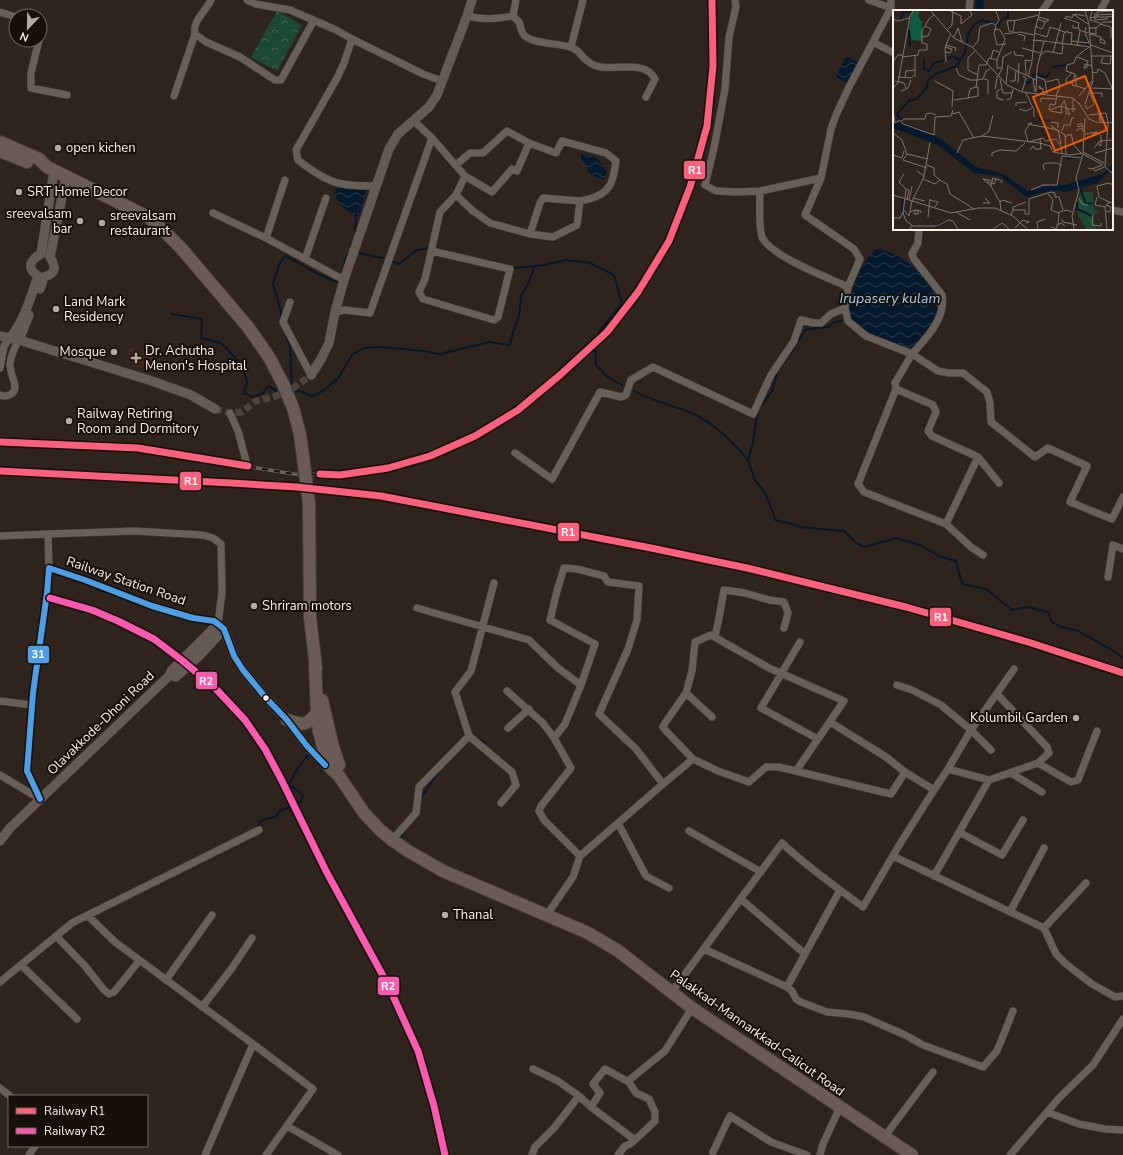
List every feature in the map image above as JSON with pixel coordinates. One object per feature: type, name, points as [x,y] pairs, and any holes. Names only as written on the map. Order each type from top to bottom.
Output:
[{"type":"highway","points":[[0,142],[39,159],[51,169]]},
{"type":"highway","points":[[0,151],[36,166],[51,169]]},
{"type":"highway","name":"Palakkad-Mannarkkad-Calicut Road","points":[[51,169],[148,217],[164,231],[181,248],[248,327],[269,357],[283,384],[293,408],[300,434],[309,508],[310,617],[315,661],[323,706],[333,747],[346,787]]},
{"type":"highway","name":"Palakkad-Mannarkkad-Calicut Road","points":[[315,661],[316,714],[318,732],[324,750],[335,770],[364,813],[392,840],[443,871],[586,932],[617,950],[692,1008],[885,1136],[911,1155]]},
{"type":"highway","points":[[287,720],[300,724],[307,723],[316,714]]},
{"type":"street","points":[[174,96],[195,34],[194,28],[211,0]]},
{"type":"street","points":[[248,0],[256,4],[290,10],[314,20],[442,82]]},
{"type":"street","points":[[311,375],[329,343],[335,312],[344,280],[389,149],[398,134],[429,107],[437,95],[472,0]]},
{"type":"street","points":[[512,16],[516,0]]},
{"type":"street","points":[[571,47],[583,0]]},
{"type":"street","points":[[735,0],[736,7],[729,37],[725,90],[705,185],[716,191],[760,191],[821,178]]},
{"type":"street","points":[[869,0],[891,8]]},
{"type":"street","points":[[891,0],[891,8],[872,42],[836,115],[831,129],[821,178],[805,215],[854,249],[860,259],[848,287],[845,308],[848,321],[866,336],[912,354],[938,371],[963,373],[987,392],[990,404],[991,422],[1035,457],[1048,448],[1087,466],[1070,502],[1112,519],[1123,497]]},
{"type":"street","points":[[969,10],[970,0]]},
{"type":"street","points":[[1043,10],[1050,0]]},
{"type":"street","points":[[1101,10],[1106,0]]},
{"type":"street","points":[[467,16],[487,20],[512,16]]},
{"type":"street","points":[[512,16],[518,22],[525,36],[544,42],[557,43],[571,47],[580,53],[584,58],[599,66],[611,68],[626,66],[635,67],[651,73],[654,79],[646,97]]},
{"type":"street","points":[[195,34],[206,42],[240,57],[275,80],[281,80],[314,20]]},
{"type":"street","points":[[352,39],[344,64],[337,78],[296,150],[298,160],[323,177],[340,184],[376,186]]},
{"type":"street","points":[[872,42],[893,52]]},
{"type":"street","points":[[37,48],[31,72],[32,88],[67,95]]},
{"type":"street","points":[[414,121],[432,138],[465,176],[492,192],[512,169],[517,171],[529,143]]},
{"type":"street","points":[[456,165],[470,152],[483,153],[507,131],[529,143],[556,153],[562,141],[606,153],[616,161],[611,183],[604,194],[580,201],[543,198],[530,234]]},
{"type":"street","points":[[335,312],[345,310],[370,313],[432,138]]},
{"type":"street","points":[[0,368],[4,346],[20,321],[38,276],[33,272],[31,264],[33,259],[41,254],[51,169]]},
{"type":"street","points":[[432,251],[510,269],[498,317],[494,320],[423,299],[419,292],[425,279],[440,212],[456,196],[465,176]]},
{"type":"street","points":[[0,395],[9,396],[15,389],[10,364],[14,348],[19,340],[44,277],[52,273],[55,267],[50,257],[66,177]]},
{"type":"street","points":[[266,238],[285,180]]},
{"type":"street","points":[[760,191],[760,228],[763,239],[770,248],[784,257],[848,287]]},
{"type":"street","points":[[456,196],[490,223],[530,234],[553,237],[577,225],[580,201]]},
{"type":"street","points":[[305,259],[326,198]]},
{"type":"street","points":[[1113,210],[1123,212]]},
{"type":"street","points":[[214,213],[266,238],[344,280]]},
{"type":"street","points":[[919,230],[918,243],[912,254],[916,263],[930,278],[942,295],[943,302],[941,312],[933,328],[912,354],[895,383],[896,389],[858,484],[864,492],[946,524],[971,547],[983,555]]},
{"type":"street","points":[[290,302],[283,322],[311,375]]},
{"type":"street","points":[[515,453],[552,479],[600,392],[621,398],[626,395],[631,380],[653,367],[753,414],[771,375],[794,342],[801,320],[821,323],[831,314],[845,308]]},
{"type":"street","points":[[0,336],[19,340],[149,380],[191,395],[215,409]]},
{"type":"street","points":[[896,389],[933,405],[936,412],[928,431],[932,436],[978,457],[999,483]]},
{"type":"street","points":[[230,413],[238,430],[246,461]]},
{"type":"street","points":[[946,524],[978,457]]},
{"type":"street","points":[[0,536],[134,531],[203,535],[213,538],[222,544],[221,627],[234,656],[243,670],[266,698],[287,720],[307,746],[346,787]]},
{"type":"street","points":[[48,534],[49,568]]},
{"type":"street","points":[[1108,577],[1113,545],[1123,549]]},
{"type":"street","name":"Railway Station Road","points":[[40,799],[27,771],[38,648],[49,568],[85,580],[152,606],[193,618],[214,621],[221,627]]},
{"type":"street","points":[[554,738],[565,724],[595,644],[550,620],[564,568],[577,569],[604,576],[608,582],[639,586],[637,620],[628,649],[599,714],[636,749],[663,784]]},
{"type":"street","points":[[494,583],[471,671],[455,692],[469,736],[512,772],[516,785],[501,803]]},
{"type":"street","points":[[715,636],[720,619],[724,590],[784,602],[788,613],[784,628]]},
{"type":"street","points":[[417,608],[529,640],[558,668],[580,685]]},
{"type":"street","name":"Olavakkode-Dhoni Road","points":[[0,840],[10,828],[170,675],[171,670],[221,627]]},
{"type":"street","points":[[796,771],[844,701],[782,672],[769,668],[711,634],[695,642],[692,670],[686,693],[663,727],[693,759],[718,772],[749,782],[766,767],[779,767],[891,794],[905,772]]},
{"type":"street","points":[[800,642],[761,708],[818,739]]},
{"type":"street","points":[[671,992],[782,843],[797,858],[863,907],[892,856],[948,769],[971,730],[1014,669]]},
{"type":"street","points":[[897,685],[912,690],[941,705],[971,730],[990,750]]},
{"type":"street","points":[[507,691],[543,723],[554,738],[571,768],[541,806],[539,811],[544,820],[580,856]]},
{"type":"street","points":[[686,693],[712,717]]},
{"type":"street","points":[[948,769],[989,780],[1038,763],[1049,753],[1046,747],[997,694]]},
{"type":"street","points":[[0,702],[32,705]]},
{"type":"street","points":[[508,728],[529,709]]},
{"type":"street","points":[[830,722],[886,757],[905,772],[934,790]]},
{"type":"street","points":[[1038,763],[1071,782],[1078,780],[1097,731]]},
{"type":"street","points":[[392,840],[416,813],[419,787],[469,736]]},
{"type":"street","points":[[546,916],[573,877],[580,856],[693,759]]},
{"type":"street","points":[[1011,773],[1042,792]]},
{"type":"street","points":[[0,775],[40,799]]},
{"type":"street","points":[[934,876],[989,780]]},
{"type":"street","points":[[959,832],[1002,855],[1023,820]]},
{"type":"street","points":[[618,823],[646,876],[668,888]]},
{"type":"street","points":[[0,982],[72,923],[259,830]]},
{"type":"street","points":[[689,831],[761,872]]},
{"type":"street","points":[[1010,912],[1044,848]]},
{"type":"street","points":[[892,856],[1044,928],[1056,954],[1066,964],[1092,984],[1115,997],[1123,996]]},
{"type":"street","points":[[1044,928],[1086,883]]},
{"type":"street","points":[[787,987],[840,890]]},
{"type":"street","points":[[741,899],[805,954]]},
{"type":"street","points":[[166,980],[212,915]]},
{"type":"street","points":[[88,916],[115,942],[313,1089],[266,1155]]},
{"type":"street","points":[[56,936],[109,994],[114,992],[139,960]]},
{"type":"street","points":[[202,1007],[232,968],[252,938]]},
{"type":"street","points":[[704,949],[787,987],[792,991],[796,999],[806,1004],[828,1012],[864,1017],[924,1045],[983,1067],[997,1051],[1014,1011]]},
{"type":"street","points":[[21,965],[77,1019]]},
{"type":"street","points":[[628,1081],[665,1051],[692,1008]]},
{"type":"street","points":[[1010,1155],[1060,1097],[1093,1064],[1123,1019]]},
{"type":"street","points":[[205,1155],[254,1044]]},
{"type":"street","points":[[591,1107],[600,1093],[593,1084],[605,1069],[628,1081],[636,1093],[649,1099],[655,1112],[655,1121],[635,1140],[625,1146],[618,1155]]},
{"type":"street","points":[[533,1070],[558,1082],[579,1096],[591,1107],[635,1140]]},
{"type":"street","points":[[885,1136],[932,1072]]},
{"type":"street","points":[[0,1088],[9,1095]]},
{"type":"street","points":[[532,1155],[534,1147],[554,1128],[579,1096]]},
{"type":"street","points":[[820,1155],[823,1144],[840,1107]]},
{"type":"street","points":[[1047,1112],[1079,1124],[1123,1130]]},
{"type":"street","points":[[713,1152],[730,1116],[771,1142],[807,1155]]},
{"type":"street","points":[[287,1126],[338,1155]]},
{"type":"shaded area","name":"Dr. Achutha Menon's Hospital","points":[[130,348],[152,354],[151,366],[142,365],[140,370],[132,366],[131,362],[126,361]]},
{"type":"green space","points":[[277,11],[302,25],[277,71],[251,57]]},
{"type":"water","points":[[846,56],[860,63],[850,84],[836,77]]},
{"type":"water","points":[[581,154],[590,155],[600,161],[607,172],[604,179],[598,178],[588,172],[587,165],[581,159]]},
{"type":"water","points":[[340,183],[367,187],[359,217],[344,208],[339,203],[334,194]]},
{"type":"water","name":"Irupasery kulam","points":[[876,249],[892,253],[907,262],[936,291],[940,299],[938,311],[914,349],[870,333],[855,323],[849,314],[849,299],[857,277],[865,262]]},
{"type":"waterway","points":[[979,10],[980,0]]},
{"type":"waterway","points":[[352,247],[350,246],[355,237],[356,213]]},
{"type":"waterway","points":[[394,262],[399,264],[417,250],[429,248]]},
{"type":"waterway","points":[[434,248],[459,254]]},
{"type":"waterway","points":[[342,272],[346,257],[350,251]]},
{"type":"waterway","points":[[360,253],[383,258]]},
{"type":"waterway","points":[[281,321],[281,312],[273,284],[279,265],[286,256],[318,274],[339,283]]},
{"type":"waterway","points":[[482,259],[502,264]]},
{"type":"waterway","points":[[511,267],[515,268],[544,265],[566,260],[590,263],[614,275],[622,304],[601,329],[595,342],[596,364],[605,375],[623,386]]},
{"type":"waterway","points":[[285,332],[290,347],[292,389],[313,396],[326,389],[339,377],[352,355],[363,348],[380,347],[440,354],[489,342],[510,345],[519,316],[521,296],[528,284],[535,266]]},
{"type":"waterway","points":[[172,314],[202,319],[201,338],[221,343],[243,366],[247,382],[244,393],[254,397],[263,393],[268,386],[281,393]]},
{"type":"waterway","points":[[842,321],[834,322],[828,327],[805,330],[792,352],[778,370],[772,391],[758,410],[753,442],[748,460],[755,480],[764,491],[775,520],[800,527],[844,531],[855,542],[864,547],[896,538],[920,545],[941,557],[956,561],[962,584],[986,589],[1012,610],[1028,607],[1048,612],[1052,622],[1061,627],[1078,631],[1112,650],[1123,658]]},
{"type":"waterway","points":[[634,391],[648,398],[685,410],[700,417],[736,446],[748,460]]},
{"type":"waterway","points":[[477,739],[484,742],[486,748]]},
{"type":"waterway","points":[[258,828],[259,823],[265,819],[275,817],[282,809],[286,809],[301,801],[303,795],[289,785],[298,768],[310,753]]},
{"type":"waterway","points":[[421,798],[439,771]]},
{"type":"waterway","points":[[400,840],[405,830]]},
{"type":"tunnel","points":[[215,409],[230,413],[242,412],[256,401],[273,397],[292,389],[311,375]]},
{"type":"railway","points":[[0,442],[138,448],[293,474],[340,475],[388,468],[430,456],[475,436],[518,410],[560,375],[607,332],[638,292],[669,241],[690,187],[707,126],[713,66],[712,0]]},
{"type":"railway","points":[[0,471],[297,487],[381,496],[747,568],[906,607],[1028,642],[1123,673]]},
{"type":"railway","points":[[50,598],[92,610],[154,639],[217,690],[245,720],[265,749],[326,871],[388,985],[418,1051],[434,1106],[445,1155]]},
{"type":"rail line","name":"R1","points":[[320,474],[340,475],[388,468],[430,456],[475,436],[518,410],[560,375],[607,332],[638,292],[669,241],[690,187],[707,126],[713,66],[712,0]]},
{"type":"rail line","name":"R1","points":[[0,442],[138,448],[248,466]]},
{"type":"rail line","name":"R1","points":[[0,471],[297,487],[381,496],[747,568],[906,607],[1028,642],[1123,673]]},
{"type":"rail line","name":"R2","points":[[50,598],[92,610],[154,639],[217,690],[245,720],[265,749],[326,871],[388,985],[418,1051],[434,1106],[445,1155]]},
{"type":"transit line","name":"31","points":[[40,799],[27,771],[33,693],[49,568],[85,580],[152,606],[193,618],[214,621],[224,629],[234,656],[243,670],[266,698],[287,720],[307,746],[325,765]]},
{"type":"place","name":"open kichen","points":[[58,148]]},
{"type":"place","name":"SRT Home Decor","points":[[19,192]]},
{"type":"place","name":"sreevalsam bar","points":[[80,221]]},
{"type":"place","name":"sreevalsam restaurant","points":[[102,223]]},
{"type":"place","name":"Land Mark Residency","points":[[56,309]]},
{"type":"place","name":"Mosque","points":[[114,352]]},
{"type":"place","name":"Dr. Achutha Menon's Hospital","points":[[136,358]]},
{"type":"place","name":"Railway Retiring Room and Dormitory","points":[[69,421]]},
{"type":"place","name":"Shriram motors","points":[[254,606]]},
{"type":"place","name":"Kolumbil Garden","points":[[1076,718]]},
{"type":"place","name":"Thanal","points":[[445,915]]}]
